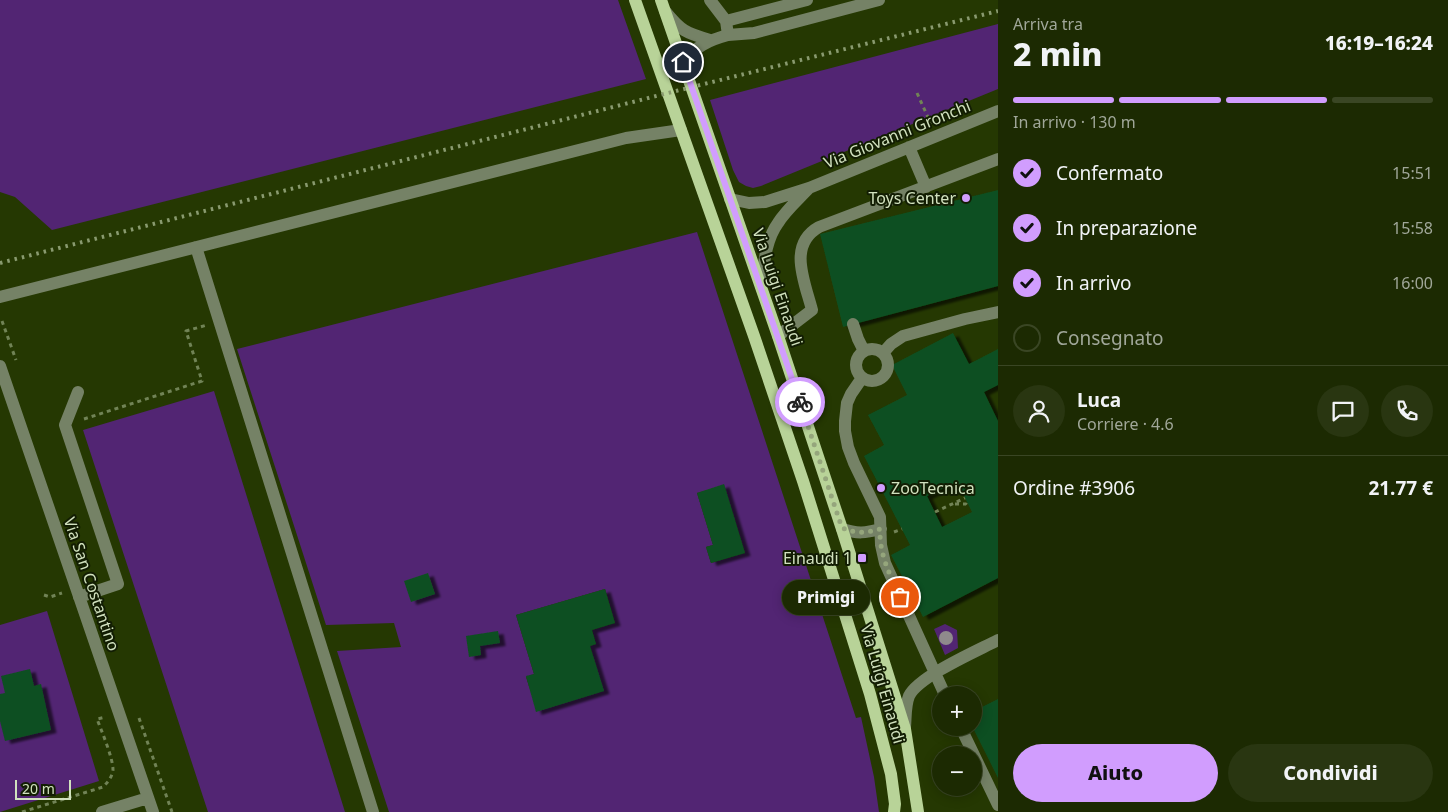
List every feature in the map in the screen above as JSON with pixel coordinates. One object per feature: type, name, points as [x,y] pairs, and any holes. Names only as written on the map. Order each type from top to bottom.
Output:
[{"type":"main road","name":"Via Luigi Einaudi","points":[[635,0],[754,336],[803,481],[870,694],[891,774],[895,804],[894,812]]},
{"type":"main road","name":"Via Luigi Einaudi","points":[[663,5],[761,286],[842,528],[905,729],[918,812]]},
{"type":"street","points":[[710,0],[726,21],[728,35]]},
{"type":"street","points":[[726,21],[807,0]]},
{"type":"street","points":[[683,62],[696,48],[710,40],[728,35],[754,32],[879,0]]},
{"type":"street","name":"Via Luigi Einaudi","points":[[663,5],[676,25],[689,34],[710,40]]},
{"type":"street","name":"Via Giovanni Gronchi","points":[[730,198],[749,202],[764,202],[809,188],[998,111]]},
{"type":"street","points":[[0,296],[626,138],[682,130]]},
{"type":"street","points":[[909,147],[926,187]]},
{"type":"street","points":[[778,336],[812,310],[803,277],[800,255],[805,239],[811,232],[819,227],[998,159]]},
{"type":"street","name":"Via Giovanni Gronchi","points":[[761,286],[770,238],[778,223],[809,188]]},
{"type":"street","points":[[196,247],[374,812]]},
{"type":"street","points":[[883,353],[896,339],[903,336],[998,312]]},
{"type":"street","points":[[853,324],[864,351]]},
{"type":"street","points":[[874,349],[883,353],[888,363],[888,368],[886,373],[878,380],[872,381],[862,378],[858,374],[856,364],[859,354],[874,349]]},
{"type":"street","name":"Via San Costantino","points":[[0,366],[153,812]]},
{"type":"street","points":[[862,378],[847,403],[845,431],[848,447],[880,517],[880,545],[885,563],[941,686]]},
{"type":"street","points":[[78,392],[64,425],[118,584],[79,597]]},
{"type":"street","points":[[842,528],[855,533],[867,533],[880,529]]},
{"type":"street","points":[[905,729],[909,697],[917,686],[935,674],[998,640]]},
{"type":"street","points":[[965,736],[998,805]]},
{"type":"street","points":[[102,812],[148,798]]},
{"type":"path","points":[[917,94],[936,136]]},
{"type":"path","points":[[64,425],[202,381],[186,331],[219,321]]},
{"type":"path","points":[[934,512],[965,498]]},
{"type":"path","points":[[949,505],[960,504],[968,506]]},
{"type":"path","points":[[22,812],[103,787],[110,780],[113,771],[112,761],[97,719],[108,716]]},
{"type":"shaded area","points":[[0,0],[618,0],[646,79],[52,230],[15,197],[0,192]]},
{"type":"shaded area","points":[[998,24],[998,89],[761,186],[753,188],[739,182],[733,170],[710,100]]},
{"type":"shaded area","points":[[697,232],[856,718],[861,717],[874,777],[879,812],[389,812],[337,651],[401,647],[394,623],[326,625],[237,349]],"holes":[[[724,485],[745,553],[711,563],[706,547],[713,545],[697,493]],[[605,589],[615,623],[592,630],[596,644],[590,646],[603,691],[537,711],[526,677],[534,674],[516,615]]]},
{"type":"shaded area","points":[[214,391],[345,812],[208,812],[83,430]]},
{"type":"shaded area","points":[[47,611],[99,781],[0,812],[0,625]]},
{"type":"shaded area","points":[[945,624],[957,630],[958,648],[945,655],[934,629]]},
{"type":"building","points":[[998,190],[998,286],[843,327],[820,234]]},
{"type":"building","points":[[953,333],[969,364],[998,349],[998,385],[984,392],[998,421],[998,578],[923,617],[891,555],[910,545],[864,456],[884,445],[868,415],[907,395],[892,365]],"holes":[[[957,482],[972,512],[942,527],[927,496]]]},
{"type":"building","points":[[724,484],[745,553],[711,563],[706,547],[713,545],[697,493]]},
{"type":"building","points":[[428,573],[435,594],[411,602],[404,581]]},
{"type":"building","points":[[605,589],[615,623],[592,630],[596,644],[590,646],[604,691],[536,712],[526,676],[534,674],[516,615]]},
{"type":"building","points":[[498,631],[500,643],[480,646],[481,655],[469,657],[466,636]]},
{"type":"building","points":[[30,669],[34,686],[41,684],[51,730],[5,741],[0,721],[0,694],[5,693],[1,676]]},
{"type":"building","points":[[998,699],[998,778],[977,736],[982,736],[982,707]]},
{"type":"railway","points":[[0,263],[998,11]]},
{"type":"way so far","points":[[800,402],[842,528],[855,533],[867,533],[880,529],[880,545],[885,563],[900,597]]},
{"type":"place","name":"Toys Center","points":[[966,198]]},
{"type":"place","name":"ZooTecnica","points":[[881,488]]},
{"type":"place","name":"Einaudi 1","points":[[862,558]]},
{"type":"place","name":"Primigi","points":[[900,597]]},
{"type":"route","points":[[683,62],[800,402]]}]
